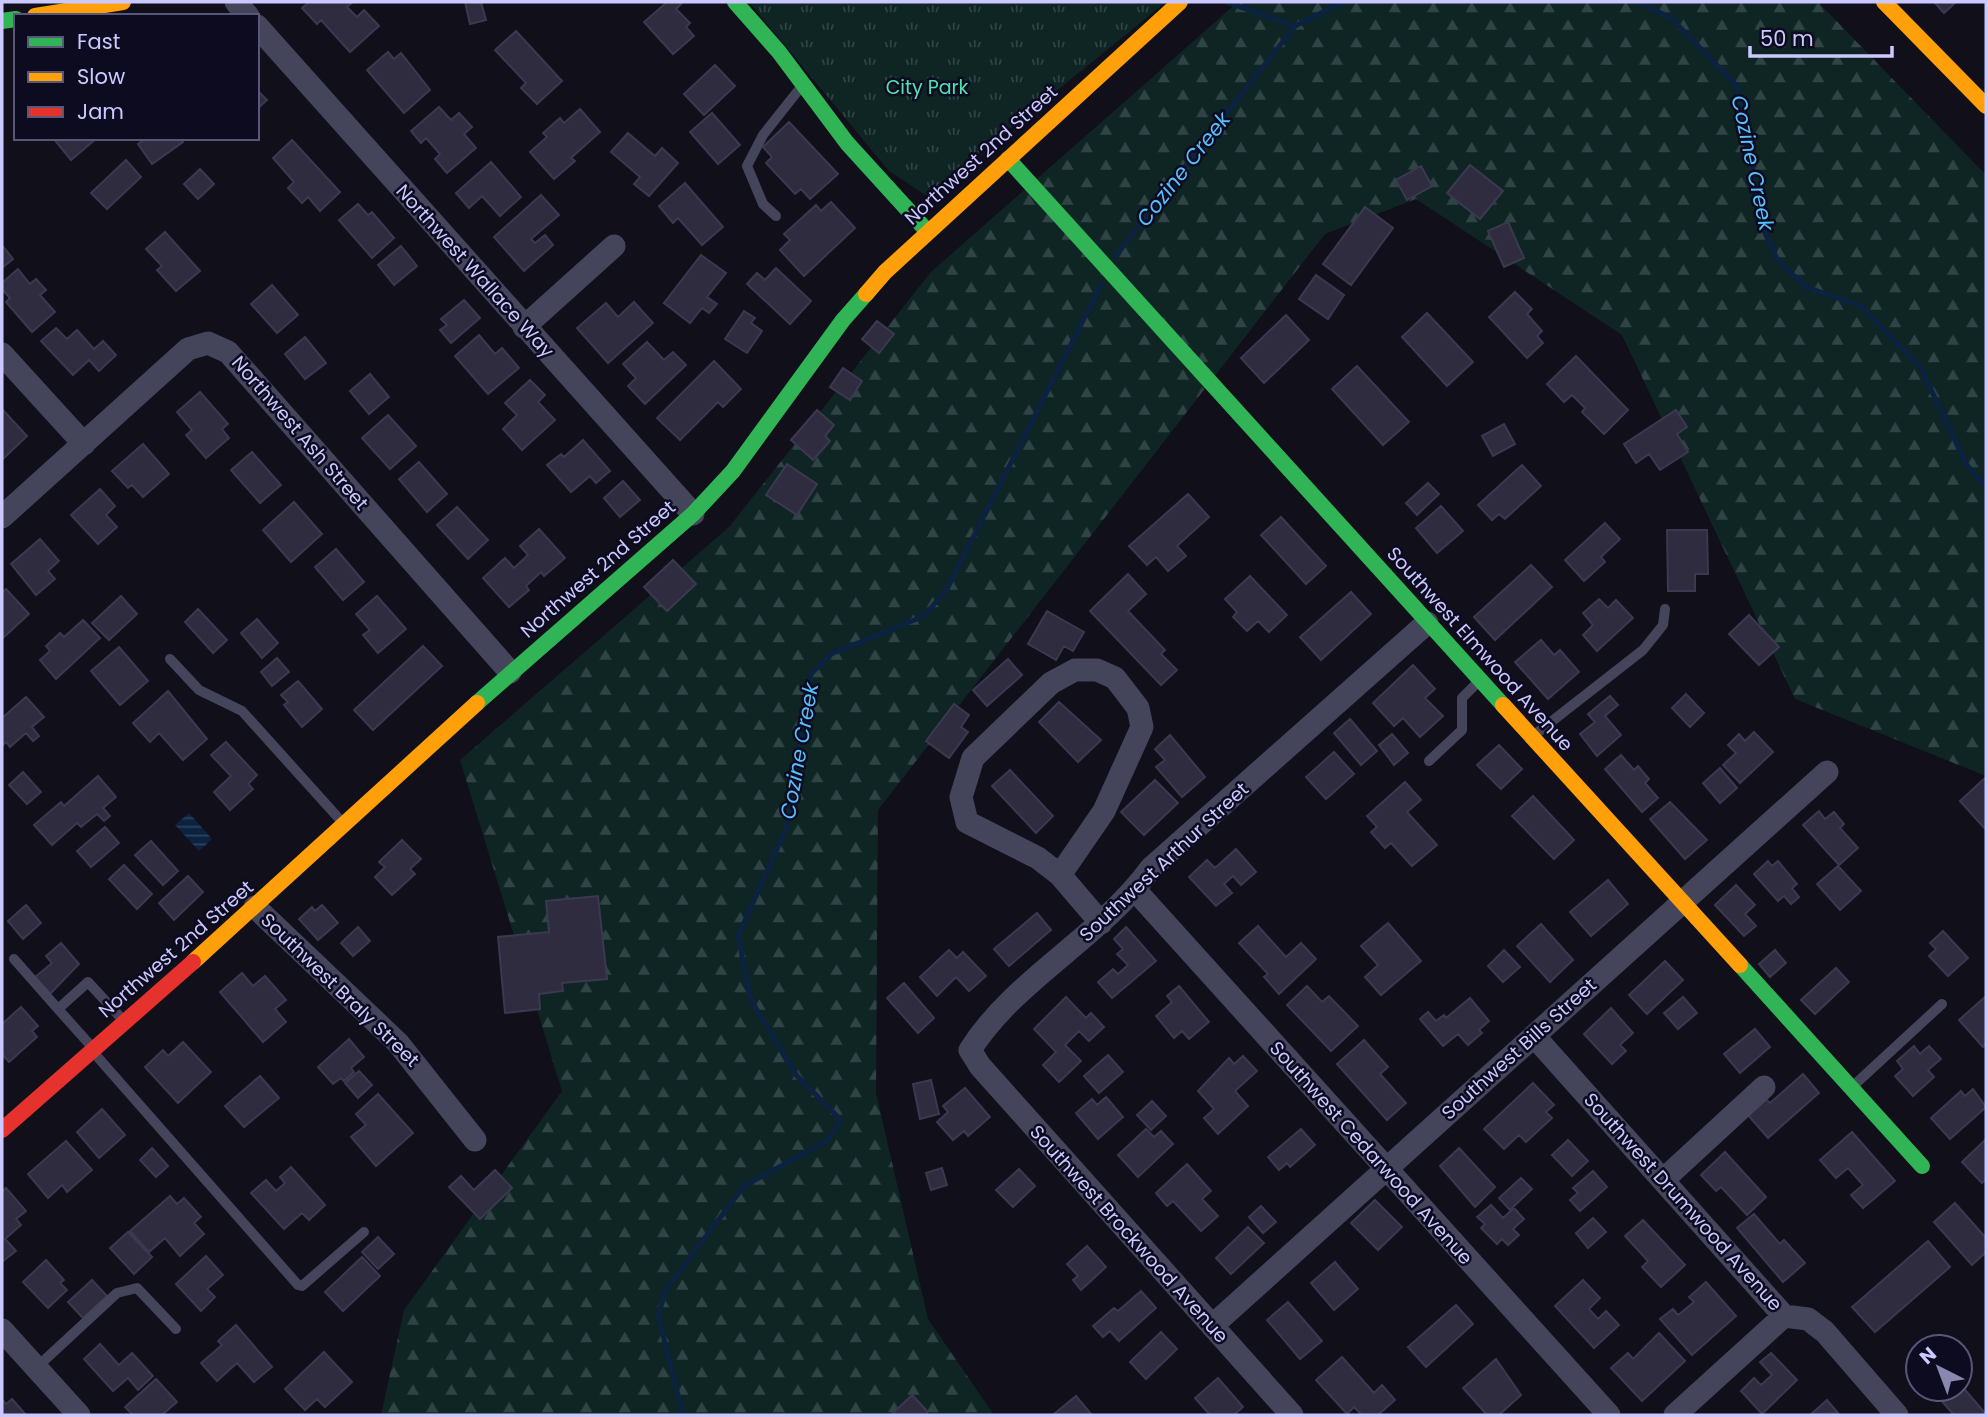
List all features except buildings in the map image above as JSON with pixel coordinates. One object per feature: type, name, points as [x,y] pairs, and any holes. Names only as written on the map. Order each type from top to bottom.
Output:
[{"type":"main road","points":[[48,14],[123,2]]},
{"type":"main road","points":[[735,2],[847,143],[928,232]]},
{"type":"main road","name":"Northwest 2nd Street","points":[[3,1126],[125,1023],[510,672],[693,514],[740,462],[843,320],[885,272],[1180,2]]},
{"type":"main road","points":[[1884,2],[1986,106]]},
{"type":"main road","name":"Southwest Elmwood Avenue","points":[[1008,159],[1922,1166]]},
{"type":"street","name":"Northwest Wallace Way","points":[[259,28],[693,514]]},
{"type":"street","points":[[524,327],[614,246]]},
{"type":"street","name":"Northwest Ash Street","points":[[2,517],[188,349],[208,343],[228,352],[510,672]]},
{"type":"street","points":[[2,354],[83,444]]},
{"type":"street","name":"Southwest Arthur Street","points":[[970,1050],[985,1025],[1101,923],[1135,890],[1152,868],[1427,623]]},
{"type":"street","points":[[1060,875],[1104,811],[1142,727],[1138,708],[1115,678],[1097,670],[1075,670],[1051,682],[993,736],[973,758],[961,797],[967,822],[1038,858],[1060,875],[1101,923]]},
{"type":"street","name":"Southwest Bills Street","points":[[1212,1326],[1828,772]]},
{"type":"street","name":"Southwest Cedarwood Avenue","points":[[1135,890],[1609,1415]]},
{"type":"street","name":"Southwest Braly Street","points":[[255,907],[398,1043],[475,1140]]},
{"type":"street","name":"Southwest Drumwood Avenue","points":[[1534,1036],[1784,1316],[1808,1319],[1825,1332],[1897,1415]]},
{"type":"street","name":"Southwest Brockwood Avenue","points":[[970,1050],[980,1066],[1289,1414]]},
{"type":"street","points":[[1663,1180],[1765,1087]]},
{"type":"street","points":[[1675,1415],[1784,1316]]},
{"type":"street","points":[[2,1330],[79,1415]]},
{"type":"lane","points":[[776,216],[763,204],[747,166],[763,135],[803,85]]},
{"type":"lane","points":[[1531,737],[1643,649],[1663,625],[1665,609]]},
{"type":"lane","points":[[170,659],[199,690],[242,711],[345,825]]},
{"type":"lane","points":[[1429,761],[1462,730],[1462,698],[1480,680]]},
{"type":"lane","points":[[14,959],[298,1284],[302,1286],[314,1278],[364,1233]]},
{"type":"lane","points":[[58,1009],[88,982],[125,1023]]},
{"type":"lane","points":[[1850,1089],[1942,1004]]},
{"type":"lane","points":[[36,1368],[117,1293],[128,1288],[137,1288],[176,1329]]},
{"type":"green space","name":"City Park","points":[[749,2],[1166,2],[927,196],[889,171]]},
{"type":"green space","points":[[1238,2],[1818,2],[1986,175],[1986,776],[1795,699],[1622,335],[1416,199],[1325,234],[878,810],[876,1093],[928,1319],[994,1415],[381,1415],[404,1310],[562,1091],[460,760],[729,527],[931,272]]},
{"type":"water","points":[[189,813],[212,839],[199,851],[175,825]]},
{"type":"waterway","points":[[1226,2],[1295,26]]},
{"type":"waterway","name":"Cozine Creek","points":[[1116,255],[1295,26],[1343,2]]},
{"type":"waterway","name":"Cozine Creek","points":[[1638,2],[1671,18],[1737,86],[1761,224],[1778,261],[1806,287],[1861,306],[1921,368],[1966,464],[1986,487]]},
{"type":"waterway","name":"Cozine Creek","points":[[683,1415],[658,1315],[667,1288],[744,1186],[827,1141],[841,1120],[797,1076],[751,1000],[738,936],[786,829],[811,674],[831,654],[924,616],[947,589],[1101,285]]},
{"type":"traffic: fast","points":[[735,2],[779,52],[847,143],[928,232]]},
{"type":"traffic: fast","points":[[2,21],[14,19]]},
{"type":"traffic: fast","points":[[1008,159],[1503,705]]},
{"type":"traffic: fast","points":[[477,703],[693,514],[733,471],[843,320],[866,294]]},
{"type":"traffic: fast","points":[[1740,965],[1922,1166]]},
{"type":"traffic: slow","points":[[48,14],[123,2]]},
{"type":"traffic: slow","points":[[866,294],[885,272],[1180,2]]},
{"type":"traffic: slow","points":[[1884,2],[1986,106]]},
{"type":"traffic: slow","points":[[193,962],[477,703]]},
{"type":"traffic: slow","points":[[1503,705],[1740,965]]},
{"type":"traffic: jam","points":[[2,1130],[193,962]]}]
